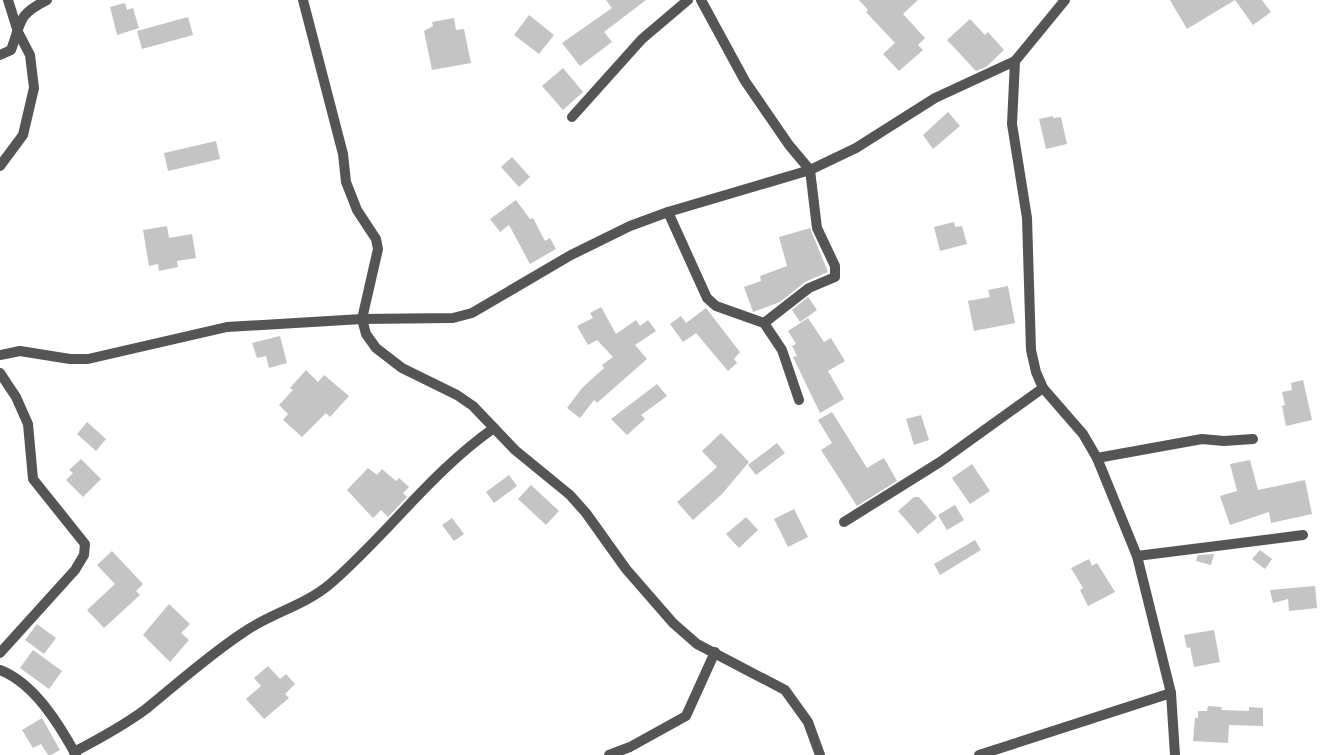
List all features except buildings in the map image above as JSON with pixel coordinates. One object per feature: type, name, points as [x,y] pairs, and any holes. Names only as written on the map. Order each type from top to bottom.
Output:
[{"type":"street","points":[[0,166],[23,135],[34,88],[30,55],[18,32],[8,0]]},
{"type":"street","points":[[0,55],[11,50],[18,32],[19,22],[28,10],[47,0]]},
{"type":"street","points":[[303,0],[343,154],[346,182],[357,210],[376,239],[378,249],[362,319],[366,334],[376,348],[402,368],[473,406],[531,464],[570,495],[626,569],[673,623],[697,644],[786,690],[808,722],[820,755]]},
{"type":"street","points":[[572,116],[642,39],[688,0]]},
{"type":"street","points":[[701,0],[744,81],[789,145],[810,170],[817,228],[834,266],[835,277],[809,288],[764,323]]},
{"type":"street","points":[[0,355],[20,351],[70,359],[88,359],[227,327],[362,319],[453,318],[472,312],[571,255],[630,226],[668,212],[810,170],[856,148],[935,98],[1014,60],[1065,0]]},
{"type":"street","points":[[1014,60],[1012,124],[1027,218],[1032,350],[1036,372],[1043,388],[1083,434],[1097,458],[1137,556],[1171,693],[1175,755]]},
{"type":"street","points":[[668,212],[708,298],[716,306],[764,323],[782,350],[799,400]]},
{"type":"street","points":[[0,373],[16,397],[28,424],[33,479],[85,544],[84,555],[75,570],[0,653]]},
{"type":"street","points":[[844,522],[940,462],[1043,388]]},
{"type":"street","points":[[0,670],[25,685],[51,716],[75,754],[114,732],[223,645],[246,630],[300,604],[328,586],[446,467],[467,448],[494,428]]},
{"type":"street","points":[[1097,458],[1202,439],[1224,442],[1253,439]]},
{"type":"street","points":[[1137,556],[1303,536]]},
{"type":"street","points":[[609,755],[630,747],[686,716],[715,652]]},
{"type":"street","points":[[979,755],[1171,693]]}]
